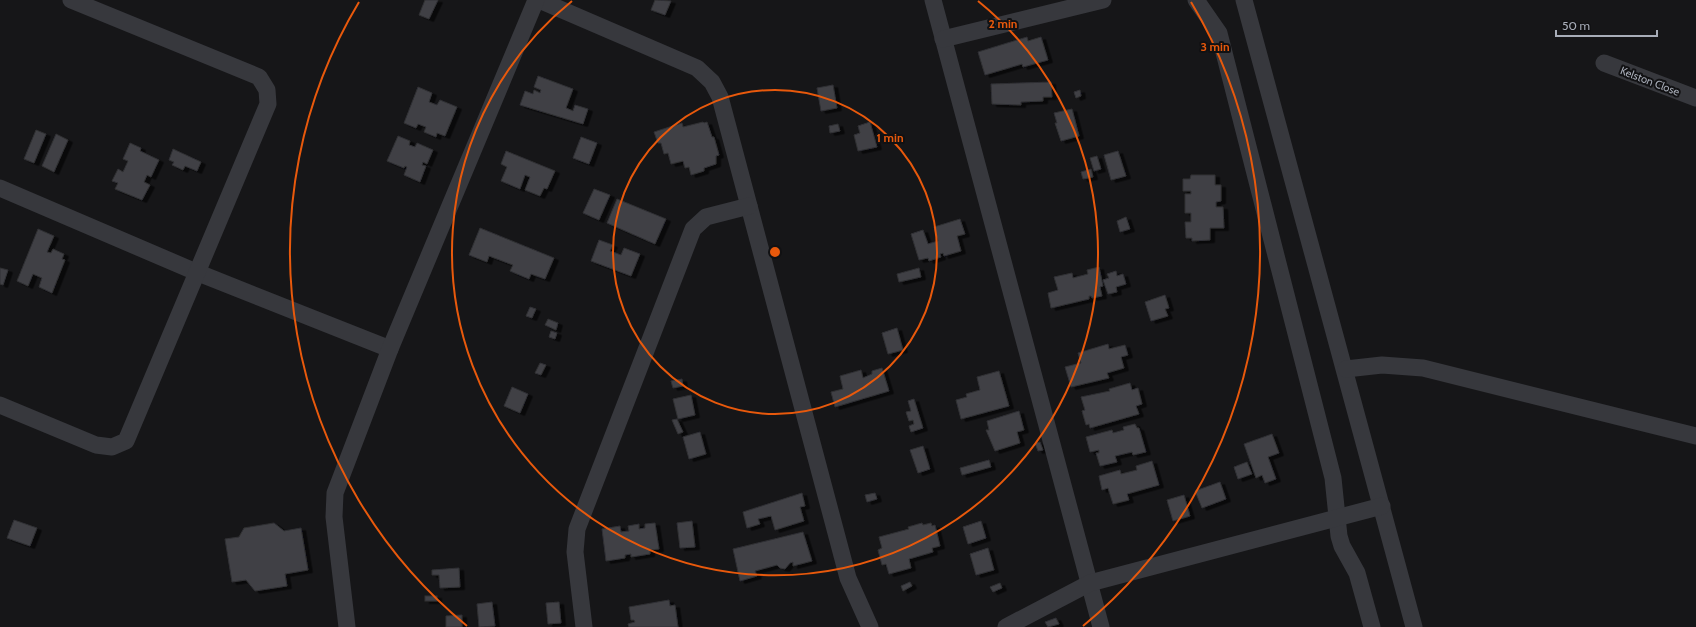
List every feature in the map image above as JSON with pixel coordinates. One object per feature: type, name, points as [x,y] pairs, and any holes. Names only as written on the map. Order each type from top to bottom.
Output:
[{"type":"street","points":[[0,405],[96,445],[112,447],[126,441],[268,104],[267,90],[259,77],[71,0]]},
{"type":"street","points":[[347,627],[334,517],[335,493],[390,349],[536,0]]},
{"type":"street","points":[[539,0],[697,68],[712,82],[720,97],[848,578],[870,627]]},
{"type":"street","points":[[933,0],[1101,627]]},
{"type":"street","points":[[943,39],[1103,0]]},
{"type":"street","points":[[1196,0],[1218,33],[1333,478],[1336,517],[1342,546],[1357,573],[1372,627]]},
{"type":"street","points":[[1244,0],[1346,369],[1414,627]]},
{"type":"street","name":"Kelston Close","points":[[1604,63],[1696,98]]},
{"type":"street","points":[[0,188],[196,272],[390,349]]},
{"type":"street","points":[[584,627],[575,552],[577,530],[693,229],[706,217],[749,206]]},
{"type":"street","points":[[1346,369],[1382,365],[1424,368],[1696,436]]},
{"type":"street","points":[[1006,627],[1090,583],[1382,506]]},
{"type":"building","points":[[425,0],[438,0],[429,19],[419,15]]},
{"type":"building","points":[[655,0],[671,1],[665,15],[651,10]]},
{"type":"building","points":[[1027,37],[1028,41],[1041,37],[1048,60],[1023,67],[1022,64],[985,75],[978,52]]},
{"type":"building","points":[[538,76],[573,89],[566,108],[573,111],[575,105],[588,109],[583,124],[520,105],[525,91],[533,94],[534,90],[540,93],[541,90],[534,87]]},
{"type":"building","points":[[1051,82],[1052,97],[1043,97],[1043,101],[1021,102],[1021,105],[992,104],[991,84]]},
{"type":"building","points":[[833,85],[837,108],[821,111],[817,88]]},
{"type":"building","points":[[418,87],[432,93],[429,102],[437,105],[440,100],[457,107],[445,136],[437,133],[436,137],[424,132],[426,127],[418,124],[416,128],[404,123]]},
{"type":"building","points":[[1080,90],[1081,96],[1076,98],[1074,92]]},
{"type":"building","points":[[1072,109],[1079,136],[1061,141],[1055,123],[1057,123],[1054,113]]},
{"type":"building","points":[[707,122],[712,137],[714,137],[719,155],[716,156],[716,164],[704,168],[704,171],[691,175],[689,167],[685,168],[683,161],[671,164],[668,153],[664,154],[661,143],[658,143],[654,132],[682,123],[683,127]]},
{"type":"building","points":[[870,122],[877,147],[858,151],[854,135],[860,133],[858,126]]},
{"type":"building","points":[[838,124],[840,131],[830,133],[829,126]]},
{"type":"building","points":[[36,130],[46,134],[34,163],[24,159]]},
{"type":"building","points":[[56,134],[68,140],[54,172],[42,166]]},
{"type":"building","points":[[398,136],[410,141],[409,145],[415,147],[417,143],[433,150],[427,164],[423,162],[422,165],[426,166],[420,182],[404,175],[407,167],[405,166],[404,168],[387,161]]},
{"type":"building","points":[[581,137],[597,143],[589,164],[573,158]]},
{"type":"building","points":[[130,143],[141,148],[140,151],[159,160],[151,177],[147,175],[144,182],[150,185],[142,200],[115,189],[118,183],[112,181],[118,169],[123,172],[128,161],[123,159]]},
{"type":"building","points":[[173,149],[201,162],[197,171],[185,166],[183,170],[172,165],[174,162],[169,160]]},
{"type":"building","points":[[506,151],[555,171],[547,189],[544,188],[540,196],[525,190],[530,177],[525,175],[520,189],[501,181],[507,167],[501,164]]},
{"type":"building","points":[[1118,151],[1126,176],[1111,180],[1104,155]]},
{"type":"building","points":[[1097,156],[1101,169],[1094,171],[1090,158]]},
{"type":"building","points":[[1091,169],[1093,177],[1083,179],[1081,172]]},
{"type":"building","points":[[1191,175],[1215,175],[1215,185],[1221,185],[1221,201],[1216,202],[1216,207],[1223,207],[1224,228],[1210,228],[1210,240],[1192,241],[1192,238],[1186,238],[1185,222],[1191,222],[1191,213],[1185,213],[1185,194],[1191,194],[1191,191],[1183,191],[1183,179],[1190,179]]},
{"type":"building","points":[[594,189],[610,195],[599,220],[583,213]]},
{"type":"building","points":[[617,199],[666,219],[655,244],[607,223]]},
{"type":"building","points":[[1126,217],[1130,229],[1120,232],[1117,221]]},
{"type":"building","points":[[960,219],[965,234],[957,236],[961,251],[944,256],[943,253],[940,254],[941,257],[929,261],[928,258],[919,260],[911,234],[923,230],[928,244],[938,241],[934,227]]},
{"type":"building","points":[[480,228],[554,258],[545,279],[531,274],[529,279],[510,271],[513,265],[489,256],[487,262],[469,255]]},
{"type":"building","points":[[38,229],[54,236],[47,252],[51,253],[53,249],[64,254],[62,259],[65,260],[52,293],[39,287],[42,278],[33,274],[28,286],[17,281]]},
{"type":"building","points":[[599,240],[613,245],[610,251],[621,255],[624,248],[640,254],[631,276],[591,261]]},
{"type":"building","points":[[1099,267],[1103,286],[1100,287],[1102,296],[1092,298],[1089,296],[1089,299],[1051,308],[1048,293],[1058,290],[1054,277],[1072,273],[1073,278],[1088,274],[1087,270]]},
{"type":"building","points":[[0,268],[8,270],[3,285],[0,284]]},
{"type":"building","points":[[919,268],[921,277],[899,282],[897,274]]},
{"type":"building","points":[[1116,271],[1117,276],[1123,274],[1126,284],[1116,287],[1117,292],[1108,294],[1103,280],[1109,278],[1107,274]]},
{"type":"building","points":[[1165,295],[1169,308],[1165,309],[1168,316],[1151,321],[1145,302]]},
{"type":"building","points":[[530,307],[536,309],[532,318],[526,316]]},
{"type":"building","points":[[548,319],[558,323],[556,330],[545,325]]},
{"type":"building","points":[[897,328],[903,350],[888,354],[882,333]]},
{"type":"building","points":[[551,331],[557,333],[555,339],[549,337]]},
{"type":"building","points":[[1108,344],[1109,349],[1125,345],[1128,355],[1121,357],[1124,368],[1107,373],[1109,378],[1071,387],[1065,367],[1081,363],[1078,353]]},
{"type":"building","points":[[540,363],[546,365],[541,375],[535,373]]},
{"type":"building","points":[[882,368],[889,391],[835,407],[831,392],[843,389],[840,376],[861,370],[863,378],[872,374],[872,371]]},
{"type":"building","points":[[999,371],[1009,406],[961,419],[956,400],[967,397],[966,394],[980,390],[977,377]]},
{"type":"building","points":[[682,379],[683,386],[673,388],[671,381]]},
{"type":"building","points":[[1130,383],[1132,390],[1138,388],[1142,404],[1136,406],[1139,414],[1090,428],[1089,424],[1086,425],[1082,411],[1085,410],[1081,397],[1110,391],[1109,389]]},
{"type":"building","points":[[512,387],[528,394],[520,413],[504,406]]},
{"type":"building","points":[[691,395],[695,415],[678,419],[673,399]]},
{"type":"building","points":[[914,399],[923,428],[911,432],[909,426],[914,424],[913,420],[909,421],[906,412],[911,411],[908,401]]},
{"type":"building","points":[[1019,411],[1024,430],[1017,432],[1020,443],[995,451],[986,430],[989,430],[987,421]]},
{"type":"building","points":[[677,419],[683,432],[678,434],[672,420]]},
{"type":"building","points":[[1135,424],[1137,428],[1139,428],[1146,452],[1133,455],[1132,452],[1115,456],[1117,462],[1100,466],[1096,453],[1099,453],[1099,450],[1090,452],[1086,437],[1112,430],[1113,433],[1124,430],[1123,427]]},
{"type":"building","points":[[700,432],[706,454],[689,459],[683,437]]},
{"type":"building","points":[[1272,434],[1279,453],[1268,457],[1276,479],[1265,483],[1262,475],[1256,478],[1244,444]]},
{"type":"building","points":[[1040,442],[1043,450],[1038,451],[1035,443]]},
{"type":"building","points":[[923,446],[930,469],[918,473],[910,450]]},
{"type":"building","points":[[989,460],[991,467],[962,475],[960,468]]},
{"type":"building","points":[[1152,461],[1159,485],[1127,494],[1129,500],[1113,504],[1108,488],[1102,490],[1099,476],[1120,470],[1121,474],[1137,470],[1136,466]]},
{"type":"building","points":[[1247,462],[1252,474],[1238,479],[1234,467]]},
{"type":"building","points":[[1220,482],[1226,499],[1202,508],[1195,491]]},
{"type":"building","points":[[802,493],[805,506],[800,507],[804,521],[775,530],[771,516],[758,519],[760,524],[747,528],[743,512]]},
{"type":"building","points":[[875,493],[877,499],[867,502],[865,495]]},
{"type":"building","points":[[1184,495],[1190,516],[1173,521],[1167,500]]},
{"type":"building","points":[[14,520],[37,528],[30,546],[7,538]]},
{"type":"building","points":[[692,521],[695,547],[680,548],[677,523]]},
{"type":"building","points":[[981,521],[986,538],[968,544],[963,527]]},
{"type":"building","points":[[274,523],[284,531],[301,528],[308,570],[285,574],[287,586],[255,591],[246,580],[232,582],[225,539],[239,537],[244,528]]},
{"type":"building","points":[[655,523],[659,549],[650,550],[650,554],[631,557],[631,554],[625,555],[625,558],[606,561],[602,529],[620,526],[621,532],[629,531],[628,526],[639,524],[639,529],[645,528],[645,524]]},
{"type":"building","points":[[922,523],[923,525],[931,523],[932,526],[935,525],[940,546],[932,548],[933,552],[909,559],[911,568],[889,574],[886,564],[882,565],[878,550],[882,548],[879,537],[909,529],[908,527]]},
{"type":"building","points":[[803,532],[812,561],[793,566],[793,562],[790,563],[785,569],[780,568],[777,565],[755,571],[757,576],[740,581],[733,549]]},
{"type":"building","points":[[988,548],[994,570],[976,575],[970,554]]},
{"type":"building","points":[[459,568],[460,587],[440,588],[439,575],[432,575],[432,570]]},
{"type":"building","points":[[910,582],[912,586],[903,591],[901,586]]},
{"type":"building","points":[[1000,583],[1002,588],[993,592],[990,587]]},
{"type":"building","points":[[425,596],[437,596],[437,601],[425,601]]},
{"type":"building","points":[[669,600],[670,606],[675,605],[678,627],[629,627],[628,624],[635,622],[634,620],[631,620],[629,607]]},
{"type":"building","points":[[492,602],[495,626],[479,627],[477,604]]},
{"type":"building","points":[[559,602],[561,623],[548,624],[546,603]]},
{"type":"building","points":[[462,615],[462,627],[446,627],[446,616]]},
{"type":"building","points":[[1056,618],[1059,624],[1048,627],[1045,622]]}]
